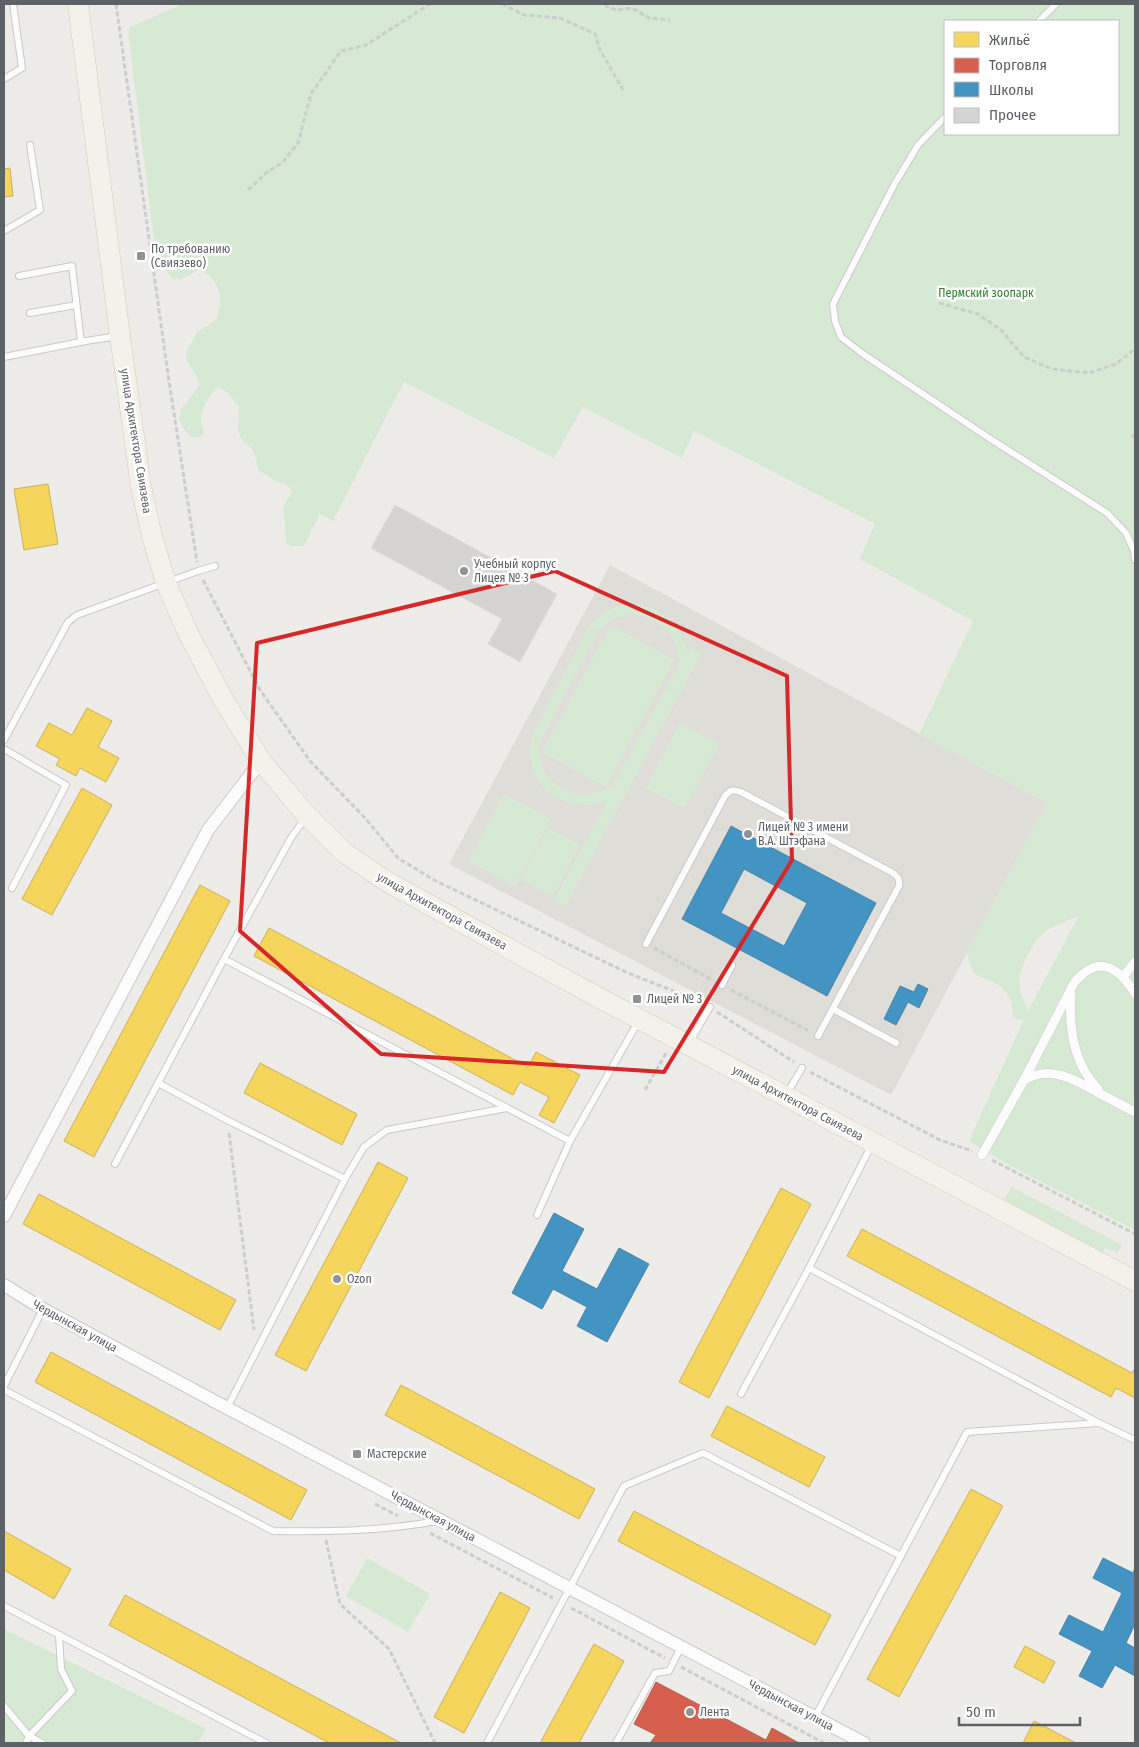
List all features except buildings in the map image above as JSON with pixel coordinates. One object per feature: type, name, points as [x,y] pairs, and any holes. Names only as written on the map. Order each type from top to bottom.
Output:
[{"type":"main road","name":"улица Архитектора Свиязева","points":[[78,4],[141,487],[152,536],[166,583],[192,641],[224,701],[261,761],[307,816],[346,854],[386,882],[990,1206],[1135,1281]]},
{"type":"street","points":[[4,1216],[208,830],[261,761]]},
{"type":"street","points":[[1123,977],[1135,962]]},
{"type":"street","points":[[982,1155],[1080,976],[1089,968],[1096,966],[1108,967],[1123,977],[1135,993]]},
{"type":"street","points":[[1071,990],[1072,1033],[1077,1058],[1087,1077],[1105,1096]]},
{"type":"street","points":[[1024,1080],[1039,1074],[1056,1074],[1075,1080],[1135,1112]]},
{"type":"street","name":"Чердынская улица","points":[[4,1285],[44,1309],[227,1408],[863,1743]]},
{"type":"lane","points":[[4,79],[22,68],[13,4]]},
{"type":"lane","points":[[1040,20],[1056,4]]},
{"type":"lane","points":[[944,118],[918,145],[894,184],[833,304],[834,321],[842,337],[863,354],[989,438],[1107,513],[1126,533],[1135,560]]},
{"type":"lane","points":[[4,231],[40,210],[30,145]]},
{"type":"lane","points":[[19,276],[72,266],[81,342]]},
{"type":"lane","points":[[30,313],[76,305]]},
{"type":"lane","points":[[4,357],[120,336]]},
{"type":"lane","points":[[4,740],[68,622],[77,615],[215,566]]},
{"type":"lane","points":[[4,749],[66,785],[12,888]]},
{"type":"lane","points":[[646,944],[724,796],[729,791],[734,790],[898,877],[899,886],[818,1036]]},
{"type":"lane","points":[[115,1164],[224,959],[291,838],[307,816]]},
{"type":"lane","points":[[224,959],[570,1141]]},
{"type":"lane","points":[[722,985],[732,965]]},
{"type":"lane","points":[[688,1044],[710,1007]]},
{"type":"lane","points":[[833,1009],[896,1043]]},
{"type":"lane","points":[[537,1215],[570,1141],[640,1019]]},
{"type":"lane","points":[[786,1096],[802,1068]]},
{"type":"lane","points":[[158,1083],[345,1179]]},
{"type":"lane","points":[[227,1408],[345,1179],[364,1147],[387,1130],[507,1108]]},
{"type":"lane","points":[[741,1394],[809,1268],[873,1142]]},
{"type":"lane","points":[[809,1268],[1099,1423],[1135,1440]]},
{"type":"lane","points":[[44,1309],[4,1388],[273,1531],[324,1532],[415,1525],[442,1520]]},
{"type":"lane","points":[[815,1717],[967,1432],[1099,1423]]},
{"type":"lane","points":[[487,1743],[624,1486],[703,1453],[901,1556]]},
{"type":"lane","points":[[4,1606],[266,1743]]},
{"type":"lane","points":[[26,1743],[29,1736],[72,1691],[61,1670],[59,1635]]},
{"type":"lane","points":[[616,1743],[655,1673],[670,1671],[681,1647]]},
{"type":"lane","points":[[4,1706],[29,1736],[42,1743]]},
{"type":"path","points":[[116,4],[169,381],[198,571],[260,690],[310,761],[366,819],[398,858],[434,880],[628,973],[696,999],[802,1068],[940,1140],[982,1155],[1135,1234]]},
{"type":"path","points":[[248,190],[267,172],[282,163],[298,144],[311,94],[341,50],[366,45],[430,4]]},
{"type":"path","points":[[502,4],[524,15],[560,18],[595,34],[600,50],[623,90]]},
{"type":"path","points":[[606,4],[606,6],[616,10],[632,8],[649,18],[670,20]]},
{"type":"path","points":[[940,303],[978,314],[1002,330],[1024,357],[1052,369],[1089,373],[1116,364],[1135,350]]},
{"type":"path","points":[[1132,434],[1135,441]]},
{"type":"path","points":[[645,1090],[668,1050]]},
{"type":"path","points":[[227,1120],[257,1351]]},
{"type":"path","points":[[324,1532],[340,1604],[389,1649],[435,1743]]},
{"type":"highlighted area","points":[[555,571],[787,676],[792,860],[664,1072],[381,1054],[240,931],[257,643]]},
{"type":"shaded area","name":"Лицей № 3 имени В.А. Штэфана","points":[[610,565],[1047,803],[891,1095],[449,864]]},
{"type":"green space","name":"Пермский зоопарк","points":[[183,4],[1135,4],[1135,1230],[1007,1164],[969,1141],[1024,1019],[1017,1020],[1013,1017],[1010,1000],[999,985],[977,975],[969,963],[967,952],[1047,803],[919,734],[973,621],[860,559],[875,524],[694,431],[682,458],[583,407],[554,458],[404,382],[333,521],[320,514],[304,546],[291,546],[286,543],[283,509],[292,493],[286,484],[273,480],[258,470],[253,450],[240,436],[238,425],[239,405],[218,387],[209,398],[202,413],[201,421],[205,433],[199,437],[192,437],[185,431],[179,419],[181,409],[199,386],[199,381],[186,359],[187,351],[197,332],[216,320],[220,298],[215,283],[204,272],[199,270],[181,279],[173,279],[156,256],[128,32],[130,27]],"holes":[[[1078,917],[1028,1011],[1019,983],[1026,958],[1035,942],[1046,931]]]},
{"type":"green space","points":[[642,605],[660,612],[675,624],[687,652],[690,648],[701,654],[565,907],[554,900],[607,802],[580,805],[567,802],[545,789],[533,768],[530,757],[531,744],[534,731],[590,625],[606,611],[617,606]],"holes":[[[631,614],[659,623],[666,629],[676,644],[679,664],[613,785],[588,794],[575,793],[564,789],[553,782],[546,773],[540,761],[538,746],[599,630],[612,619]]]},
{"type":"green space","points":[[611,625],[674,660],[606,787],[542,752]]},
{"type":"green space","points":[[680,723],[719,744],[685,808],[646,788]]},
{"type":"green space","points":[[504,794],[551,819],[515,886],[468,861]]},
{"type":"green space","points":[[548,828],[580,845],[553,896],[521,879]]},
{"type":"green space","points":[[1012,1187],[1122,1245],[1117,1253],[1105,1248],[1099,1259],[1000,1206]]},
{"type":"green space","points":[[367,1558],[430,1594],[408,1632],[346,1596]]},
{"type":"green space","points":[[4,1629],[206,1729],[198,1743],[4,1743]]},
{"type":"place","name":"По требованию (Свиязево)","points":[[141,256]]},
{"type":"place","name":"Учебный корпус Лицея № 3","points":[[464,571]]},
{"type":"place","name":"Лицей № 3 имени В.А. Штэфана","points":[[748,834]]},
{"type":"place","name":"Лицей № 3","points":[[637,999]]},
{"type":"place","name":"Ozon","points":[[337,1279]]},
{"type":"place","name":"Мастерские","points":[[357,1454]]},
{"type":"place","name":"Лента","points":[[690,1712]]}]
